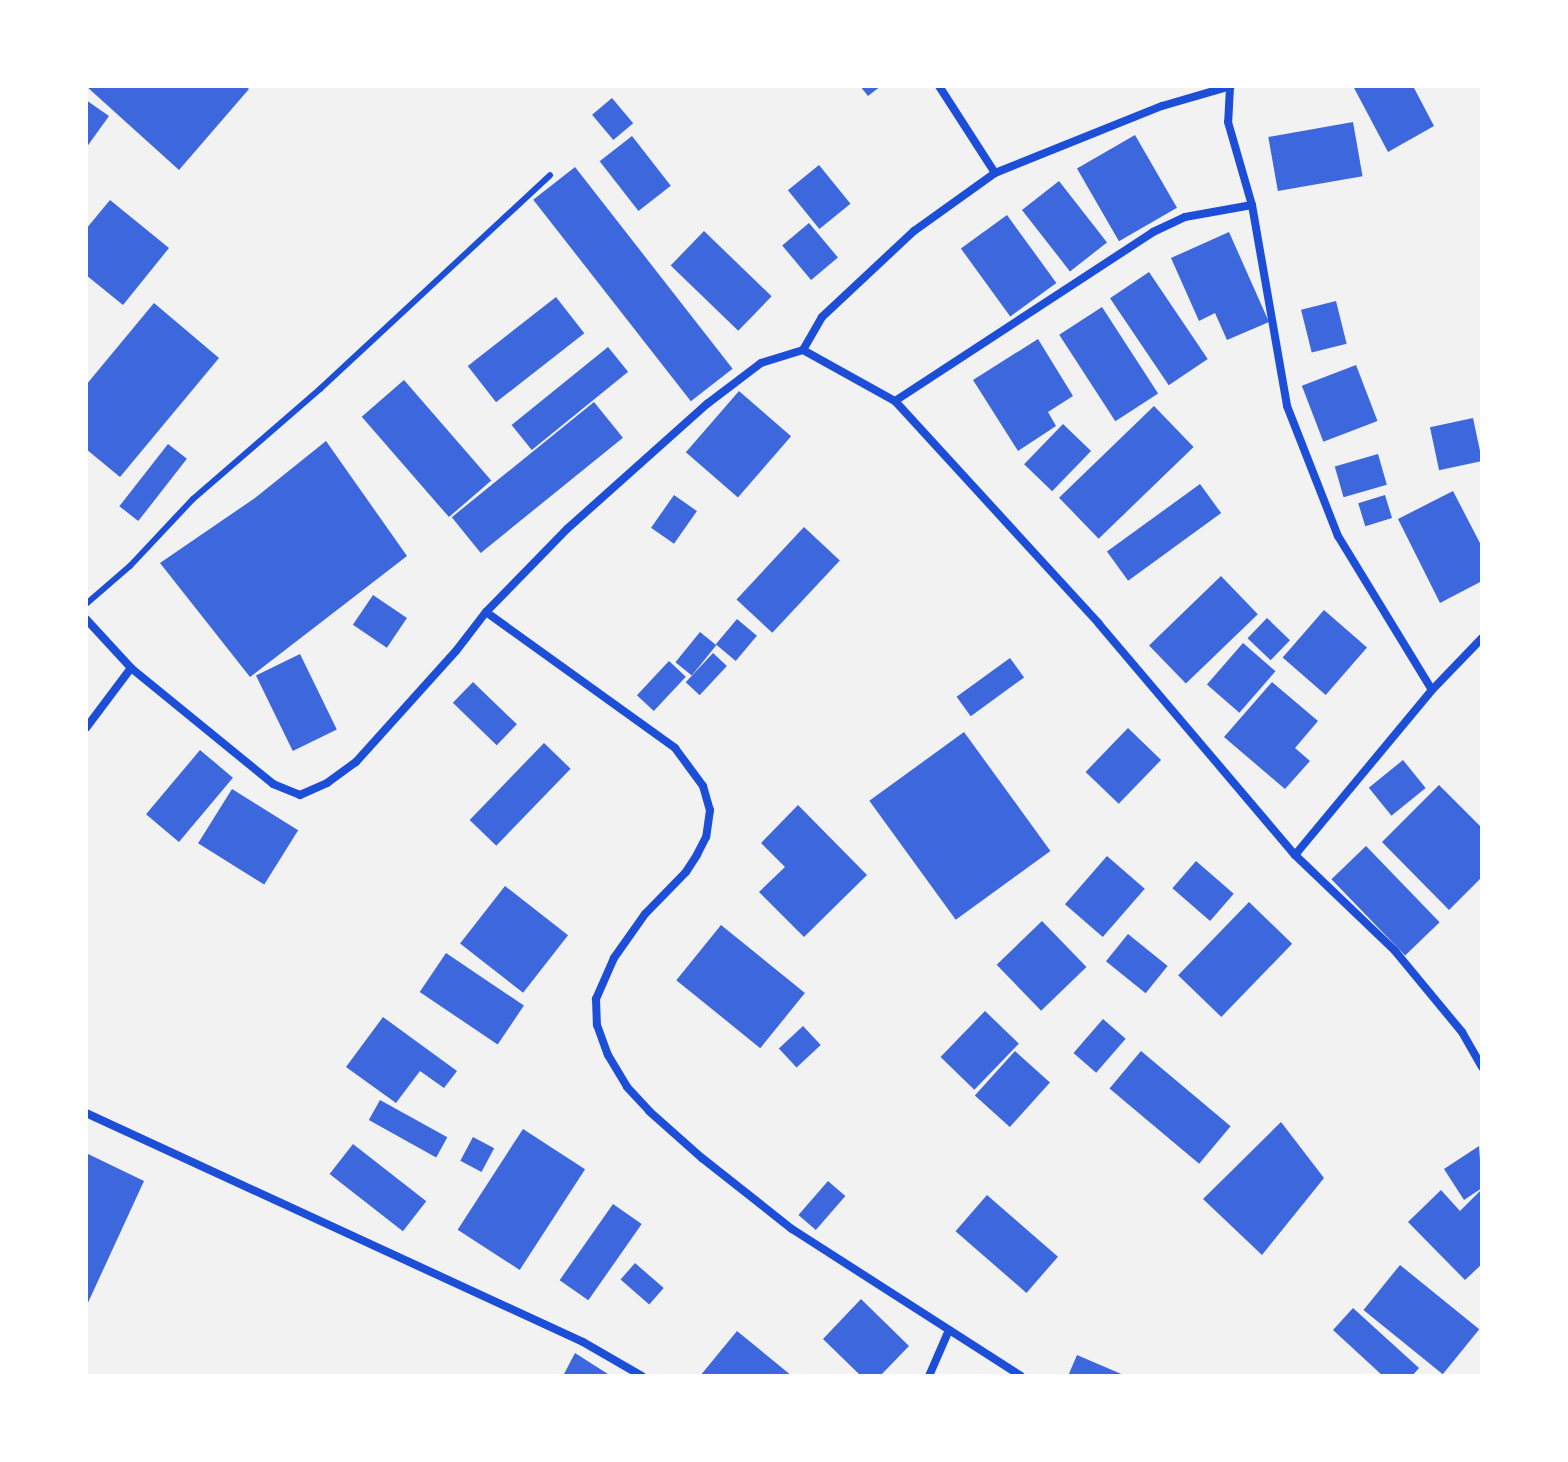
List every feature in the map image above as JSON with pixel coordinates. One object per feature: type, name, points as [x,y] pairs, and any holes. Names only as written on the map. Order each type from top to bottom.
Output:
[{"type":"street","points":[[939,86],[995,173]]},
{"type":"street","points":[[86,619],[131,668],[273,784],[300,795],[327,783],[356,762],[456,651],[486,612],[567,529],[707,404],[761,363],[803,350],[822,317],[914,231],[995,173],[1162,106],[1230,86],[1228,122],[1252,205],[1287,406],[1338,536],[1432,690]]},
{"type":"street","points":[[895,401],[1153,232],[1185,217],[1252,205]]},
{"type":"street","points":[[803,350],[895,401],[1099,624],[1295,855],[1395,951],[1462,1032],[1482,1067]]},
{"type":"street","points":[[486,612],[675,748],[703,786],[710,810],[706,837],[697,855],[686,872],[645,914],[614,958],[596,999],[597,1025],[608,1055],[627,1087],[702,1158],[792,1229],[1021,1376]]},
{"type":"street","points":[[1295,855],[1432,690],[1482,638]]},
{"type":"street","points":[[86,728],[131,668]]},
{"type":"street","points":[[86,1113],[583,1342],[642,1376]]},
{"type":"street","points":[[929,1376],[949,1330]]},
{"type":"lane","points":[[86,604],[130,566],[193,499],[320,389],[550,175]]},
{"type":"building","points":[[86,86],[245,86],[249,89],[179,170]]},
{"type":"building","points":[[860,86],[881,86],[868,96]]},
{"type":"building","points":[[1353,86],[1413,86],[1434,126],[1388,152]]},
{"type":"building","points":[[612,98],[633,123],[613,140],[592,115]]},
{"type":"building","points":[[86,100],[109,116],[86,148]]},
{"type":"building","points":[[1353,122],[1363,176],[1278,191],[1268,137]]},
{"type":"building","points":[[1135,135],[1177,208],[1119,241],[1077,169]]},
{"type":"building","points":[[632,136],[671,186],[638,211],[600,161]]},
{"type":"building","points":[[819,165],[850,204],[819,229],[788,190]]},
{"type":"building","points":[[575,167],[733,369],[691,401],[533,200]]},
{"type":"building","points":[[1059,181],[1107,242],[1070,271],[1022,210]]},
{"type":"building","points":[[110,200],[169,248],[123,305],[86,275],[86,229]]},
{"type":"building","points":[[1007,215],[1056,283],[1010,316],[961,249]]},
{"type":"building","points":[[809,223],[838,257],[811,280],[782,245]]},
{"type":"building","points":[[704,231],[772,296],[738,331],[671,266]]},
{"type":"building","points":[[1229,232],[1269,322],[1227,340],[1215,313],[1199,321],[1171,258]]},
{"type":"building","points":[[1149,272],[1208,359],[1169,385],[1110,298]]},
{"type":"building","points":[[556,297],[584,333],[496,402],[468,366]]},
{"type":"building","points":[[1336,301],[1347,344],[1312,352],[1301,310]]},
{"type":"building","points":[[154,303],[219,358],[120,477],[86,449],[86,385]]},
{"type":"building","points":[[1102,307],[1158,393],[1115,421],[1059,335]]},
{"type":"building","points":[[1038,339],[1073,396],[1048,412],[1056,426],[1018,451],[973,380]]},
{"type":"building","points":[[608,347],[628,372],[532,450],[512,425]]},
{"type":"building","points":[[1356,365],[1378,421],[1323,442],[1302,386]]},
{"type":"building","points":[[404,380],[491,480],[449,517],[362,417]]},
{"type":"building","points":[[739,391],[791,436],[738,497],[686,452]]},
{"type":"building","points":[[594,402],[623,438],[481,553],[452,517]]},
{"type":"building","points":[[1154,406],[1194,447],[1099,539],[1059,498]]},
{"type":"building","points":[[1473,418],[1482,461],[1439,470],[1430,427]]},
{"type":"building","points":[[1063,424],[1091,451],[1052,491],[1024,464]]},
{"type":"building","points":[[326,441],[407,556],[250,677],[160,563],[255,498]]},
{"type":"building","points":[[168,444],[187,459],[138,521],[119,506]]},
{"type":"building","points":[[1378,454],[1387,485],[1344,497],[1335,466]]},
{"type":"building","points":[[1200,484],[1221,513],[1128,581],[1107,552]]},
{"type":"building","points":[[1453,491],[1482,547],[1482,581],[1440,603],[1398,519]]},
{"type":"building","points":[[674,495],[697,511],[674,544],[651,528]]},
{"type":"building","points":[[1385,495],[1392,518],[1365,526],[1358,503]]},
{"type":"building","points":[[804,527],[840,560],[772,633],[736,599]]},
{"type":"building","points":[[1221,576],[1258,614],[1186,684],[1149,645]]},
{"type":"building","points":[[373,595],[407,618],[387,648],[353,625]]},
{"type":"building","points":[[1324,610],[1367,647],[1326,695],[1283,658]]},
{"type":"building","points":[[1267,618],[1290,640],[1271,660],[1248,638]]},
{"type":"building","points":[[737,619],[757,636],[736,661],[716,644]]},
{"type":"building","points":[[700,632],[716,645],[692,676],[675,662]]},
{"type":"building","points":[[1243,643],[1275,671],[1239,713],[1207,685]]},
{"type":"building","points":[[713,653],[727,666],[700,695],[686,682]]},
{"type":"building","points":[[300,654],[337,729],[293,751],[256,675]]},
{"type":"building","points":[[1010,658],[1024,677],[971,716],[957,697]]},
{"type":"building","points":[[669,661],[686,677],[654,711],[637,695]]},
{"type":"building","points":[[473,682],[517,724],[497,745],[453,703]]},
{"type":"building","points":[[1272,682],[1318,721],[1295,748],[1310,761],[1285,789],[1224,737]]},
{"type":"building","points":[[1128,728],[1161,760],[1119,804],[1086,772]]},
{"type":"building","points":[[964,732],[1050,851],[956,920],[869,801]]},
{"type":"building","points":[[544,743],[571,769],[496,846],[470,820]]},
{"type":"building","points":[[200,750],[233,778],[179,842],[146,814]]},
{"type":"building","points":[[1403,760],[1426,788],[1391,816],[1369,788]]},
{"type":"building","points":[[1439,785],[1482,828],[1482,877],[1449,910],[1382,842]]},
{"type":"building","points":[[232,789],[298,830],[264,885],[198,843]]},
{"type":"building","points":[[798,805],[867,875],[804,937],[759,892],[785,867],[761,843]]},
{"type":"building","points":[[1366,846],[1440,922],[1405,956],[1331,879]]},
{"type":"building","points":[[1107,856],[1145,889],[1103,937],[1065,904]]},
{"type":"building","points":[[1196,861],[1234,894],[1210,921],[1172,888]]},
{"type":"building","points":[[505,886],[568,935],[523,993],[460,944]]},
{"type":"building","points":[[1249,902],[1292,944],[1221,1017],[1178,975]]},
{"type":"building","points":[[1042,921],[1086,967],[1041,1011],[997,965]]},
{"type":"building","points":[[721,925],[805,993],[760,1048],[676,980]]},
{"type":"building","points":[[1128,934],[1168,966],[1146,993],[1106,961]]},
{"type":"building","points":[[446,953],[524,1006],[498,1045],[420,992]]},
{"type":"building","points":[[985,1011],[1019,1044],[974,1090],[941,1057]]},
{"type":"building","points":[[383,1017],[457,1071],[444,1088],[420,1071],[396,1103],[346,1067]]},
{"type":"building","points":[[1103,1019],[1126,1039],[1096,1073],[1073,1053]]},
{"type":"building","points":[[803,1026],[821,1045],[797,1068],[779,1049]]},
{"type":"building","points":[[1015,1051],[1050,1082],[1010,1127],[975,1096]]},
{"type":"building","points":[[1141,1051],[1231,1126],[1199,1164],[1110,1089]]},
{"type":"building","points":[[380,1100],[447,1137],[436,1157],[369,1120]]},
{"type":"building","points":[[1281,1122],[1324,1178],[1262,1255],[1203,1199]]},
{"type":"building","points":[[523,1129],[585,1169],[520,1270],[458,1230]]},
{"type":"building","points":[[473,1137],[494,1148],[482,1172],[460,1161]]},
{"type":"building","points":[[353,1144],[426,1201],[403,1231],[330,1174]]},
{"type":"building","points":[[1479,1146],[1482,1188],[1464,1200],[1444,1169]]},
{"type":"building","points":[[86,1153],[144,1181],[86,1307]]},
{"type":"building","points":[[828,1181],[845,1196],[816,1230],[798,1215]]},
{"type":"building","points":[[1482,1189],[1482,1264],[1465,1280],[1408,1222],[1441,1190],[1460,1211]]},
{"type":"building","points":[[987,1195],[1058,1257],[1026,1293],[956,1231]]},
{"type":"building","points":[[613,1204],[642,1224],[588,1300],[560,1280]]},
{"type":"building","points":[[635,1263],[664,1288],[649,1305],[621,1280]]},
{"type":"building","points":[[1400,1265],[1479,1329],[1443,1374],[1363,1310]]},
{"type":"building","points":[[861,1299],[909,1346],[880,1376],[861,1376],[823,1339]]},
{"type":"building","points":[[1353,1308],[1419,1368],[1412,1376],[1383,1376],[1333,1330]]},
{"type":"building","points":[[737,1331],[792,1376],[700,1376]]},
{"type":"building","points":[[575,1353],[611,1376],[563,1376]]},
{"type":"building","points":[[1077,1355],[1126,1376],[1068,1376]]}]
